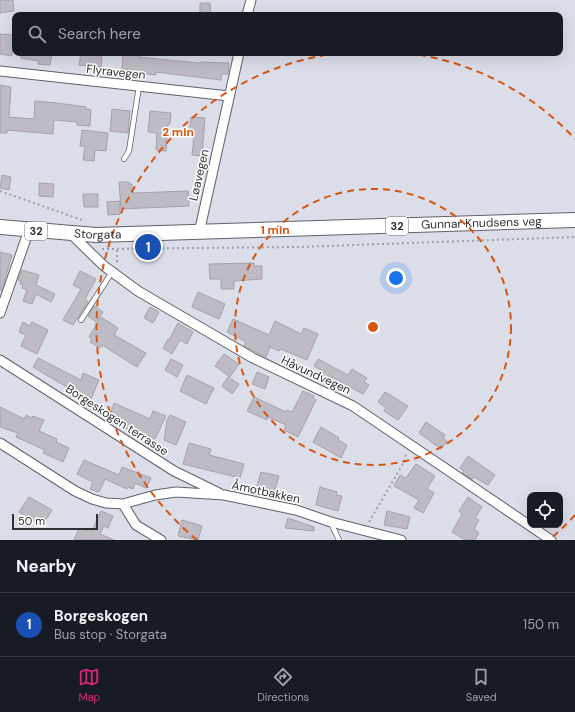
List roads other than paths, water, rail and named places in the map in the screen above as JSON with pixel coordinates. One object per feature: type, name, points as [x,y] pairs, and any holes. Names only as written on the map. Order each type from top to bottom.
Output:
[{"type":"main road","name":"Gunnar Knudsens veg","points":[[219,232],[575,220]]},
{"type":"main road","name":"Storgata","points":[[0,227],[71,234],[219,232]]},
{"type":"street","points":[[248,12],[250,0]]},
{"type":"street","name":"Løavegen","points":[[200,233],[237,56]]},
{"type":"street","name":"Flyravegen","points":[[0,71],[229,96]]},
{"type":"street","points":[[0,313],[29,230]]},
{"type":"street","name":"Håvundvegen","points":[[71,234],[112,272],[138,291],[253,358],[353,406],[551,540]]},
{"type":"street","name":"Borgeskogen terrasse","points":[[0,360],[174,470],[224,495]]},
{"type":"street","name":"Åmotbakken","points":[[0,443],[75,491],[92,499],[106,503],[123,504],[155,495],[176,492],[224,495],[296,510],[330,522],[401,540]]},
{"type":"street","points":[[123,504],[136,525],[161,540]]},
{"type":"lane","points":[[124,159],[129,151],[138,86]]},
{"type":"lane","points":[[81,320],[112,272]]},
{"type":"lane","points":[[330,522],[339,540]]},
{"type":"place","name":"Borgeskogen","points":[[148,247]]}]
